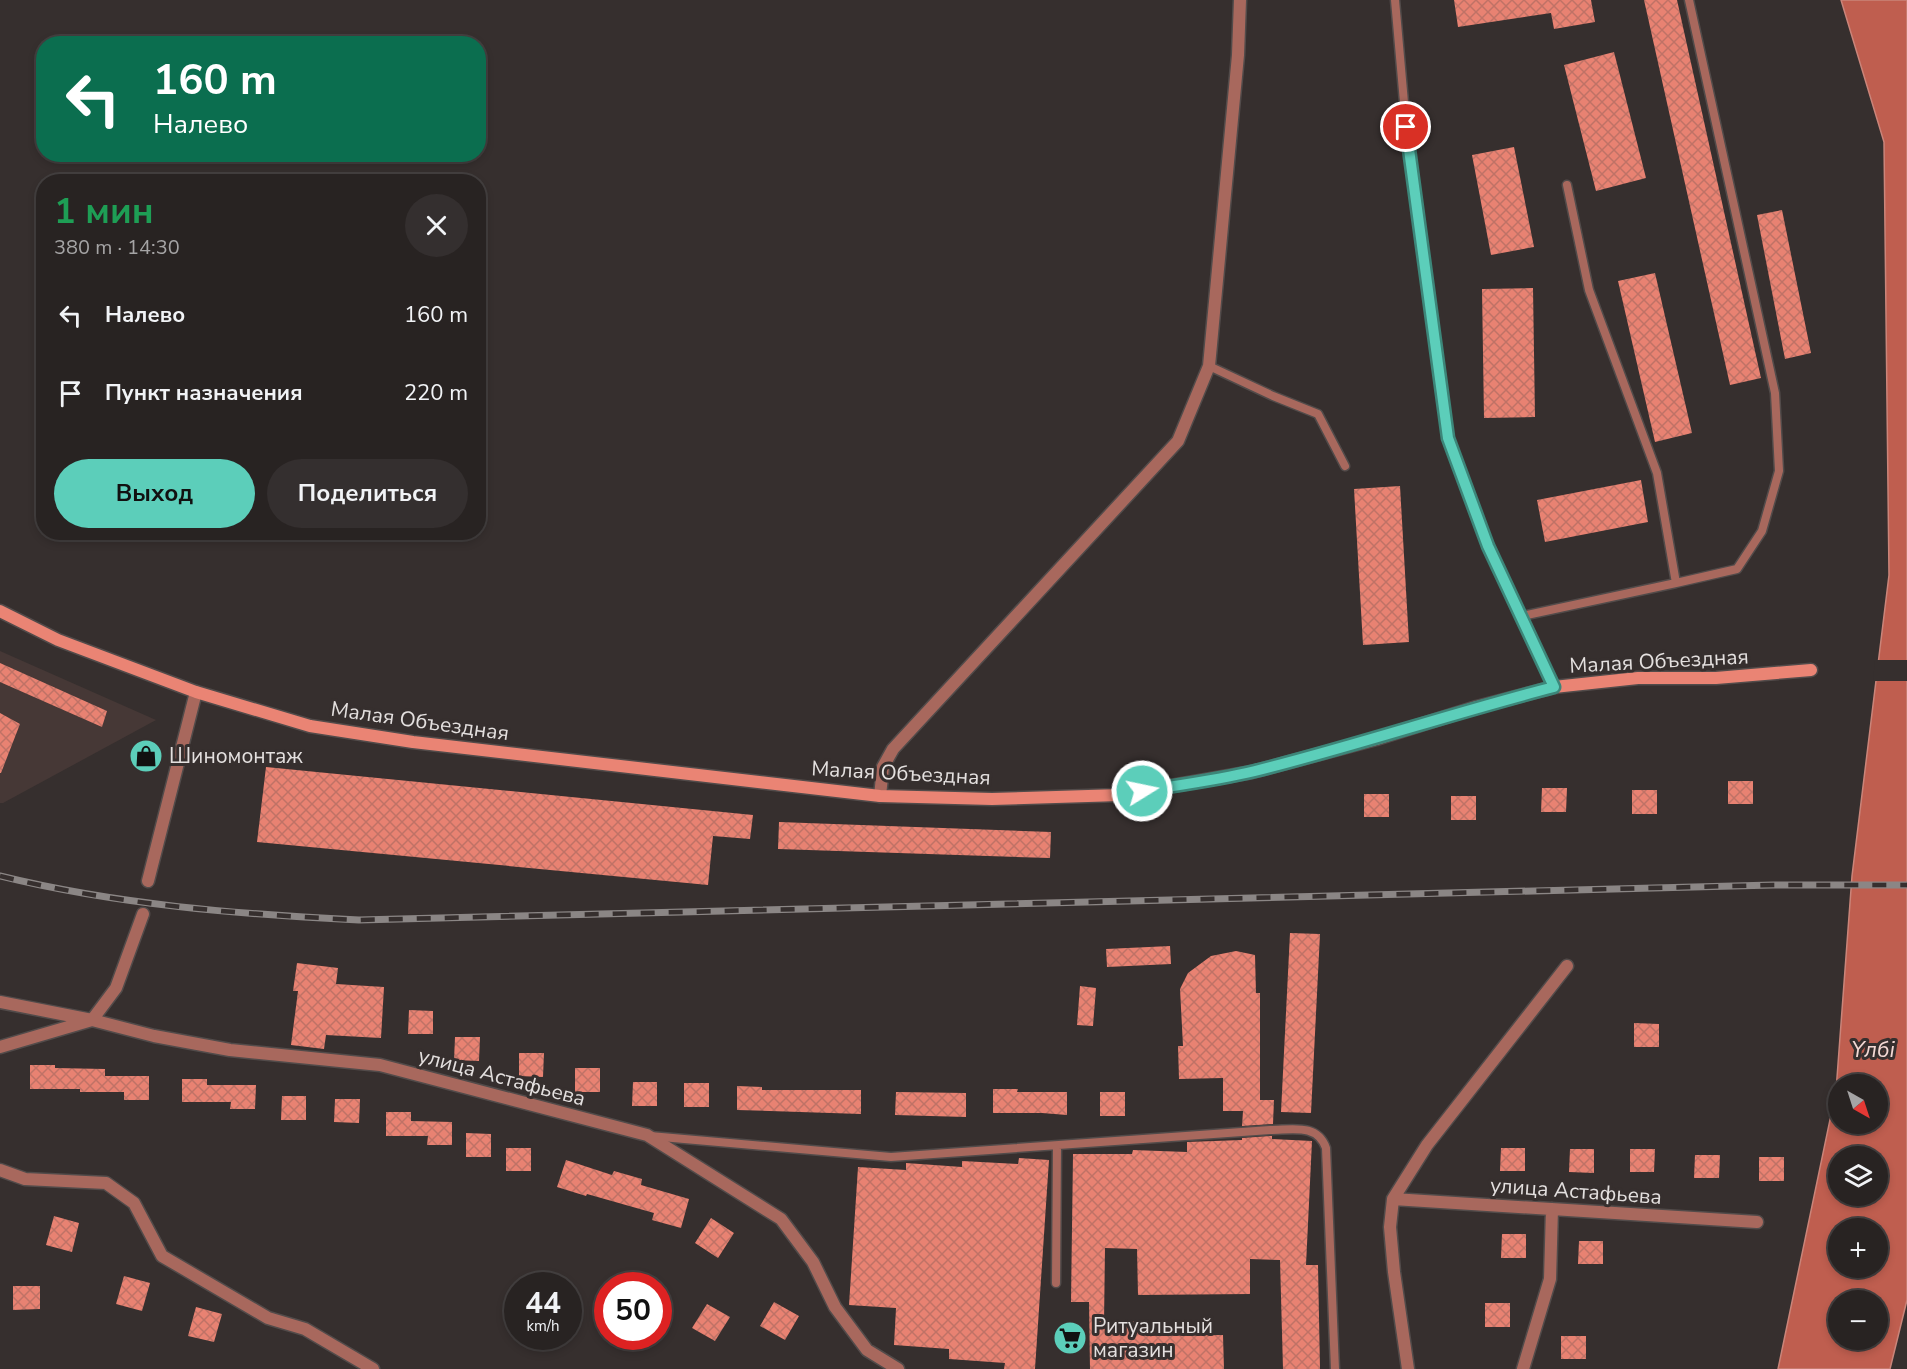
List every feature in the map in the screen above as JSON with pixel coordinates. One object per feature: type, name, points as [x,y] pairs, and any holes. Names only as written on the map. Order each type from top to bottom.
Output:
[{"type":"main road","name":"Малая Объездная","points":[[0,611],[58,640],[196,692],[310,726],[412,742],[879,796],[993,799],[1120,795],[1252,772],[1376,739],[1477,707],[1554,687],[1638,678],[1716,678],[1811,670]]},
{"type":"street","points":[[879,796],[883,767],[893,749],[1178,441],[1209,366],[1238,55],[1240,0]]},
{"type":"street","points":[[148,881],[196,692]]},
{"type":"street","points":[[0,1047],[92,1020],[116,988],[143,915]]},
{"type":"street","points":[[1408,1369],[1390,1227],[1393,1199],[1427,1145],[1567,966]]},
{"type":"street","name":"улица Астафьева","points":[[0,1002],[92,1020],[154,1036],[230,1050],[380,1065],[646,1136],[781,1219],[813,1262],[835,1307],[867,1350],[898,1369]]},
{"type":"street","points":[[0,1170],[25,1179],[106,1183],[134,1203],[162,1256],[268,1318],[305,1329],[373,1369]]},
{"type":"street","name":"улица Астафьева","points":[[1393,1199],[1757,1222]]},
{"type":"street","points":[[1523,1369],[1550,1279],[1552,1209]]},
{"type":"lane","points":[[1395,0],[1408,148],[1448,438],[1488,546],[1554,687]]},
{"type":"lane","points":[[1522,616],[1737,569],[1762,531],[1779,471],[1775,393],[1689,0]]},
{"type":"lane","points":[[1567,184],[1589,290],[1657,473],[1676,583]]},
{"type":"lane","points":[[1209,366],[1318,414],[1345,466]]},
{"type":"lane","points":[[646,1136],[891,1157],[1270,1130],[1309,1130],[1322,1138],[1326,1148],[1335,1369]]},
{"type":"lane","points":[[1056,1283],[1057,1146]]},
{"type":"shaded area","points":[[0,651],[156,720],[0,803]]},
{"type":"water","name":"Үлбі","points":[[1841,0],[1907,0],[1907,1300],[1890,1369],[1778,1369],[1828,1129],[1828,1134],[1888,1134],[1888,1074],[1837,1074],[1852,876],[1889,575],[1884,142]]},
{"type":"pier","points":[[1875,660],[1907,660],[1907,681],[1873,681]]},
{"type":"building","points":[[1454,0],[1591,0],[1595,22],[1554,29],[1551,13],[1458,27]]},
{"type":"building","points":[[1644,0],[1677,0],[1761,378],[1730,385]]},
{"type":"building","points":[[1614,52],[1646,178],[1596,191],[1564,65]]},
{"type":"building","points":[[1514,147],[1534,247],[1491,255],[1472,155]]},
{"type":"building","points":[[1782,210],[1811,353],[1785,359],[1757,215]]},
{"type":"building","points":[[1655,273],[1692,433],[1655,442],[1618,281]]},
{"type":"building","points":[[1533,288],[1535,417],[1484,418],[1482,289]]},
{"type":"building","points":[[1641,480],[1648,522],[1545,542],[1537,500]]},
{"type":"building","points":[[1400,486],[1409,642],[1363,645],[1354,489]]},
{"type":"building","points":[[0,663],[107,711],[102,727],[0,682]]},
{"type":"building","points":[[0,713],[20,724],[1,773],[0,773]]},
{"type":"building","points":[[266,767],[753,815],[750,839],[713,836],[708,885],[257,842]]},
{"type":"building","points":[[1728,781],[1753,781],[1753,804],[1728,804]]},
{"type":"building","points":[[1542,788],[1567,788],[1566,812],[1541,812]]},
{"type":"building","points":[[1632,790],[1657,790],[1657,814],[1632,814]]},
{"type":"building","points":[[1364,794],[1389,794],[1389,817],[1364,817]]},
{"type":"building","points":[[1451,796],[1476,796],[1476,820],[1451,820]]},
{"type":"building","points":[[779,822],[1051,832],[1050,858],[778,849]]},
{"type":"building","points":[[1290,933],[1320,934],[1311,1113],[1281,1112]]},
{"type":"building","points":[[1170,946],[1171,964],[1107,967],[1106,949]]},
{"type":"building","points":[[1236,951],[1255,955],[1256,993],[1260,993],[1260,1100],[1274,1100],[1273,1124],[1242,1126],[1243,1111],[1223,1111],[1223,1078],[1179,1079],[1178,1046],[1183,1046],[1180,989],[1188,973],[1211,956]]},
{"type":"building","points":[[297,963],[338,968],[336,984],[384,987],[381,1038],[326,1035],[324,1049],[291,1045],[298,991],[293,991]]},
{"type":"building","points":[[1080,986],[1096,988],[1093,1026],[1077,1025]]},
{"type":"building","points":[[409,1010],[433,1011],[433,1034],[408,1034]]},
{"type":"building","points":[[1634,1023],[1659,1024],[1659,1047],[1634,1047]]},
{"type":"building","points":[[455,1037],[480,1037],[479,1061],[454,1060]]},
{"type":"building","points":[[519,1053],[544,1053],[543,1077],[519,1076]]},
{"type":"building","points":[[30,1065],[105,1069],[105,1076],[149,1076],[149,1100],[124,1100],[124,1092],[30,1089]]},
{"type":"building","points":[[575,1068],[600,1068],[600,1092],[575,1092]]},
{"type":"building","points":[[182,1079],[207,1079],[207,1085],[256,1085],[255,1109],[230,1109],[231,1102],[182,1102]]},
{"type":"building","points":[[633,1082],[657,1082],[657,1106],[632,1106]]},
{"type":"building","points":[[684,1083],[709,1083],[709,1107],[684,1107]]},
{"type":"building","points":[[737,1086],[762,1087],[762,1090],[861,1090],[861,1114],[737,1110]]},
{"type":"building","points":[[993,1089],[1018,1089],[1017,1092],[1067,1092],[1067,1115],[993,1113]]},
{"type":"building","points":[[896,1092],[966,1093],[966,1117],[895,1115]]},
{"type":"building","points":[[1100,1092],[1125,1092],[1125,1116],[1100,1116]]},
{"type":"building","points":[[282,1096],[306,1096],[306,1120],[281,1120]]},
{"type":"building","points":[[335,1099],[360,1099],[359,1123],[334,1122]]},
{"type":"building","points":[[386,1112],[411,1112],[411,1121],[452,1122],[452,1145],[427,1145],[428,1136],[386,1136]]},
{"type":"building","points":[[466,1133],[491,1134],[491,1157],[466,1157]]},
{"type":"building","points":[[1272,1136],[1272,1139],[1312,1141],[1306,1265],[1318,1265],[1320,1369],[1283,1369],[1280,1260],[1250,1259],[1250,1294],[1138,1295],[1137,1249],[1105,1248],[1104,1323],[1148,1321],[1148,1336],[1223,1335],[1224,1369],[1090,1369],[1089,1302],[1071,1302],[1073,1154],[1132,1154],[1133,1150],[1187,1152],[1187,1142],[1242,1140],[1242,1138]]},
{"type":"building","points":[[506,1148],[531,1148],[531,1171],[506,1171]]},
{"type":"building","points":[[1501,1148],[1525,1148],[1525,1171],[1500,1171]]},
{"type":"building","points":[[1570,1149],[1594,1149],[1594,1173],[1569,1172]]},
{"type":"building","points":[[1630,1149],[1655,1149],[1654,1172],[1630,1172]]},
{"type":"building","points":[[1695,1155],[1720,1155],[1719,1178],[1694,1178]]},
{"type":"building","points":[[1759,1157],[1784,1157],[1784,1181],[1759,1181]]},
{"type":"building","points":[[1019,1158],[1049,1160],[1035,1369],[1004,1369],[1005,1363],[949,1359],[949,1349],[894,1345],[896,1308],[849,1305],[858,1167],[906,1170],[906,1163],[962,1167],[962,1161],[1018,1164]]},
{"type":"building","points":[[566,1160],[612,1175],[614,1171],[642,1179],[641,1185],[689,1199],[681,1228],[652,1220],[654,1213],[557,1187]]},
{"type":"building","points":[[54,1216],[79,1223],[72,1252],[46,1245]]},
{"type":"building","points":[[711,1218],[734,1233],[718,1258],[695,1243]]},
{"type":"building","points":[[1502,1234],[1526,1234],[1526,1258],[1501,1258]]},
{"type":"building","points":[[1579,1241],[1603,1241],[1603,1264],[1578,1264]]},
{"type":"building","points":[[124,1276],[150,1283],[142,1311],[116,1304]]},
{"type":"building","points":[[13,1286],[40,1286],[40,1309],[13,1310]]},
{"type":"building","points":[[774,1302],[799,1316],[785,1340],[760,1326]]},
{"type":"building","points":[[1485,1303],[1510,1303],[1510,1327],[1485,1327]]},
{"type":"building","points":[[707,1304],[730,1317],[715,1341],[692,1328]]},
{"type":"building","points":[[196,1307],[222,1314],[214,1342],[188,1336]]},
{"type":"building","points":[[1561,1336],[1586,1336],[1586,1359],[1561,1359]]},
{"type":"railway","points":[[0,876],[89,894],[178,907],[359,920],[1773,885],[1907,885]]},
{"type":"place","name":"Шиномонтаж","points":[[146,756]]},
{"type":"place","name":"Ритуальный магазин","points":[[1070,1338]]},
{"type":"route","points":[[1142,791],[1252,772],[1376,739],[1477,707],[1554,687],[1488,546],[1448,438],[1406,127]]}]
